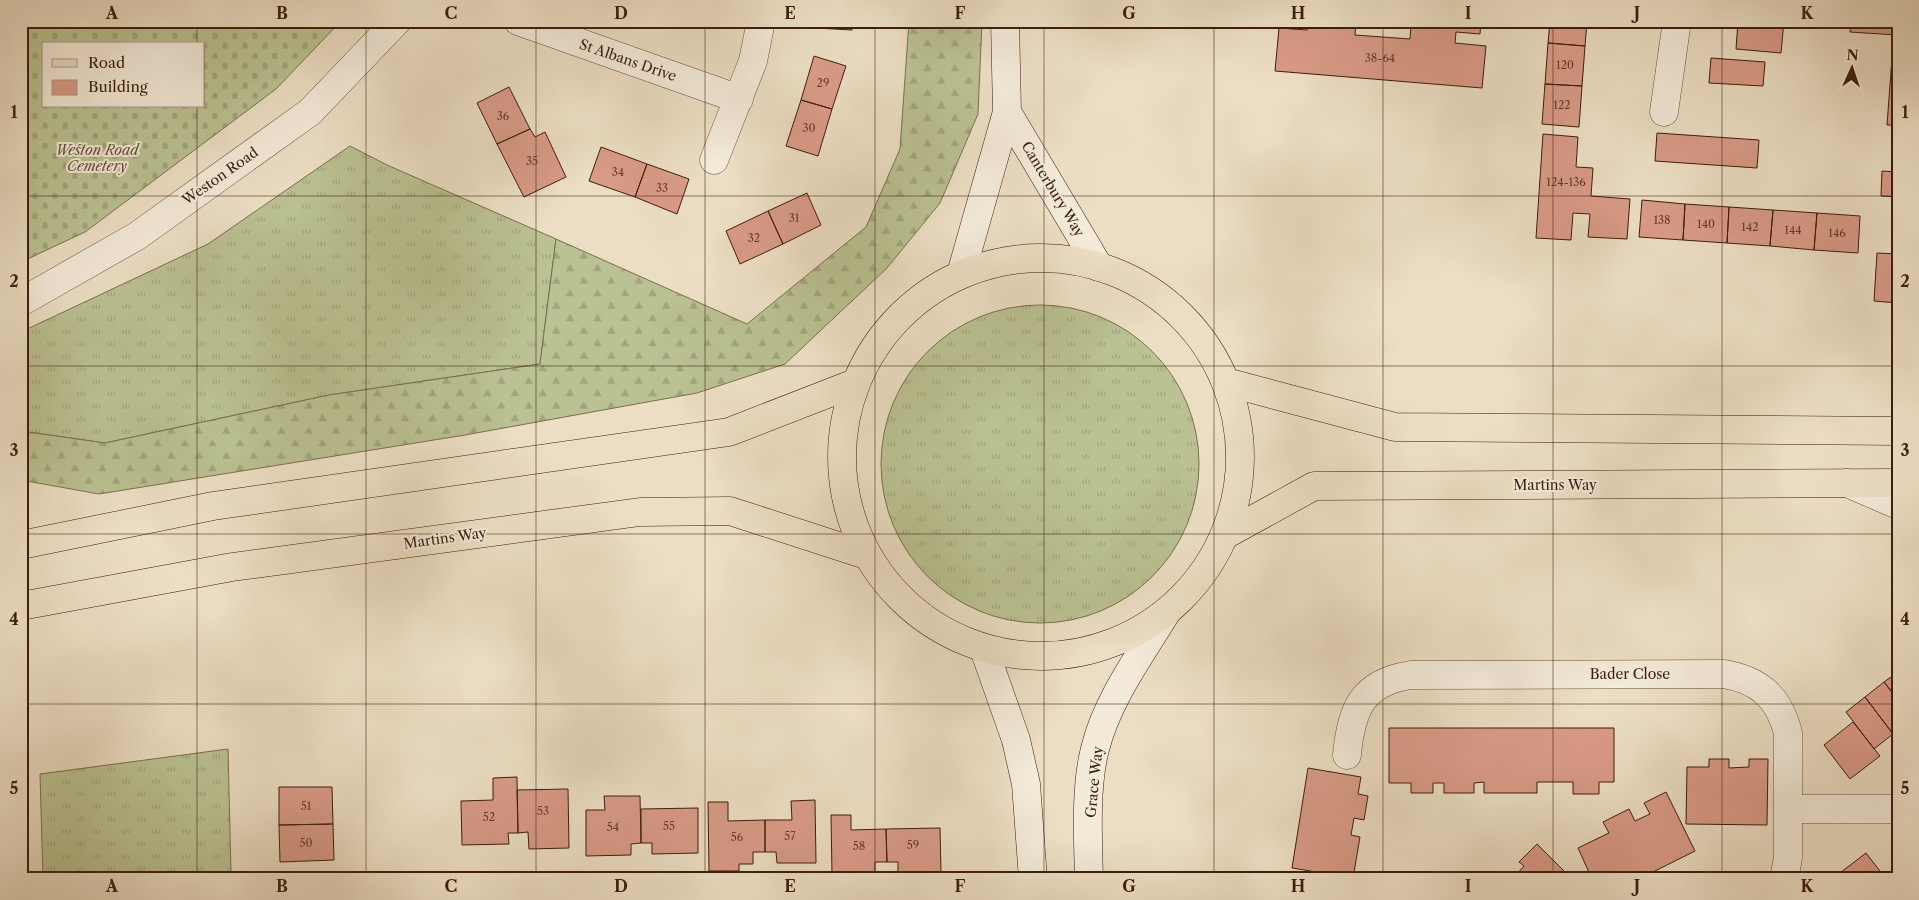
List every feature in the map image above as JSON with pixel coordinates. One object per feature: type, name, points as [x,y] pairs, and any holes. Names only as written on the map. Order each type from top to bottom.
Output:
[{"type":"main road","points":[[1053,258],[1100,267],[1152,292],[1182,318],[1196,331],[1226,382],[1240,432],[1239,485],[1225,535],[1200,578],[1166,613],[1125,638],[1080,653],[1032,657],[984,649],[937,629],[897,596],[866,555],[845,500],[841,441],[855,383],[880,338],[910,307],[916,301],[961,274],[1006,260],[1053,258]]},
{"type":"main road","points":[[1226,382],[1395,427],[1898,431]]},
{"type":"main road","points":[[21,545],[213,506],[729,432],[855,383]]},
{"type":"main road","name":"Martins Way","points":[[1225,535],[1314,486],[1898,483]]},
{"type":"main road","name":"Martins Way","points":[[21,606],[232,567],[640,512],[730,511],[866,555]]},
{"type":"street","name":"Weston Road","points":[[21,302],[137,236],[310,112],[397,21]]},
{"type":"street","name":"St Albans Drive","points":[[518,21],[739,99]]},
{"type":"street","points":[[714,160],[753,61],[762,21]]},
{"type":"street","name":"Canterbury Way","points":[[961,274],[1007,112],[1005,21]]},
{"type":"street","points":[[1664,112],[1677,21]]},
{"type":"street","name":"Canterbury Way","points":[[1007,112],[1100,267]]},
{"type":"street","points":[[1847,483],[1898,505]]},
{"type":"street","name":"Grace Way","points":[[1089,879],[1089,793],[1095,749],[1112,704],[1166,613]]},
{"type":"street","points":[[984,649],[1016,740],[1026,784],[1033,879]]},
{"type":"street","name":"Bader Close","points":[[1347,755],[1349,726],[1359,705],[1372,689],[1390,678],[1410,675],[1724,674],[1742,677],[1759,686],[1771,698],[1784,716],[1788,733],[1788,858],[1784,879]]},
{"type":"street","points":[[1789,809],[1898,809]]},
{"type":"green space","name":"Weston Road Cemetery","points":[[21,21],[341,21],[276,89],[85,232],[21,262]]},
{"type":"green space","points":[[909,21],[982,21],[978,114],[940,203],[887,268],[785,364],[697,393],[465,435],[99,494],[21,480],[21,431],[105,443],[329,395],[540,364],[556,239],[747,324],[866,227],[900,149]]},
{"type":"green space","points":[[350,146],[387,165],[556,239],[540,364],[329,395],[105,443],[21,431],[21,332],[208,244]]},
{"type":"green space","points":[[1040,305],[1071,308],[1101,317],[1141,341],[1163,363],[1187,403],[1196,433],[1199,464],[1196,495],[1187,525],[1163,565],[1141,587],[1101,611],[1071,620],[1040,623],[1009,620],[979,611],[939,587],[917,565],[893,525],[884,495],[881,464],[884,433],[893,403],[917,363],[939,341],[979,317],[1009,308]]},
{"type":"green space","points":[[228,749],[231,873],[128,879],[43,879],[40,774]]},
{"type":"building","points":[[816,21],[853,21],[852,30],[816,28]]},
{"type":"building","points":[[1303,21],[1356,22],[1355,35],[1410,39],[1411,25],[1440,28],[1441,21],[1481,21],[1480,34],[1456,32],[1455,43],[1486,46],[1482,88],[1275,71],[1279,28],[1307,30],[1308,22]]},
{"type":"building","points":[[1550,21],[1587,21],[1585,46],[1548,43]]},
{"type":"building","points":[[1738,21],[1784,21],[1781,53],[1736,49]]},
{"type":"building","points":[[1851,21],[1897,21],[1896,35],[1850,32]]},
{"type":"building","points":[[1548,43],[1585,46],[1582,86],[1545,84]]},
{"type":"building","points":[[1893,44],[1898,44],[1898,125],[1887,125]]},
{"type":"building","points":[[814,56],[846,66],[832,109],[801,100]]},
{"type":"building","points":[[1711,58],[1765,62],[1763,86],[1709,83]]},
{"type":"building","points":[[1545,84],[1582,86],[1579,127],[1542,124]]},
{"type":"building","points":[[509,87],[530,129],[497,144],[477,103]]},
{"type":"building","points":[[801,100],[832,109],[818,156],[786,146]]},
{"type":"building","points":[[530,129],[535,137],[545,132],[566,177],[524,197],[497,144]]},
{"type":"building","points":[[1657,133],[1759,140],[1757,168],[1655,161]]},
{"type":"building","points":[[1543,134],[1578,137],[1576,167],[1593,168],[1591,196],[1630,199],[1627,239],[1588,237],[1590,214],[1573,213],[1571,240],[1536,238]]},
{"type":"building","points":[[601,147],[647,164],[635,197],[589,181]]},
{"type":"building","points":[[647,164],[689,179],[677,214],[635,197]]},
{"type":"building","points":[[1882,171],[1898,172],[1898,197],[1881,196]]},
{"type":"building","points":[[807,193],[821,225],[783,244],[768,211]]},
{"type":"building","points":[[1642,200],[1685,204],[1683,240],[1639,237]]},
{"type":"building","points":[[1685,204],[1729,207],[1727,243],[1683,240]]},
{"type":"building","points":[[1729,207],[1773,210],[1770,246],[1727,243]]},
{"type":"building","points":[[1773,210],[1817,213],[1814,250],[1770,246]]},
{"type":"building","points":[[768,211],[783,244],[740,264],[726,231]]},
{"type":"building","points":[[1817,213],[1860,216],[1858,253],[1814,250]]},
{"type":"building","points":[[1877,253],[1898,254],[1898,303],[1874,301]]},
{"type":"building","points":[[1898,672],[1898,700],[1884,682]]},
{"type":"building","points":[[1884,682],[1898,700],[1898,730],[1893,734],[1865,697]]},
{"type":"building","points":[[1865,697],[1893,734],[1874,749],[1846,712]]},
{"type":"building","points":[[1853,722],[1880,756],[1850,779],[1824,745]]},
{"type":"building","points":[[1389,728],[1614,728],[1614,782],[1599,782],[1599,794],[1573,794],[1573,782],[1537,782],[1537,793],[1484,793],[1484,782],[1474,783],[1474,793],[1444,793],[1444,783],[1433,783],[1433,793],[1411,793],[1411,783],[1389,783]]},
{"type":"building","points":[[1709,759],[1729,759],[1729,768],[1749,767],[1749,759],[1768,759],[1767,825],[1686,824],[1687,767],[1709,767]]},
{"type":"building","points":[[1308,768],[1361,777],[1358,794],[1368,796],[1364,820],[1354,818],[1351,835],[1360,837],[1353,878],[1292,868]]},
{"type":"building","points":[[517,777],[518,833],[508,833],[509,844],[462,845],[461,801],[493,800],[493,778]]},
{"type":"building","points":[[279,787],[332,787],[333,824],[279,825]]},
{"type":"building","points":[[568,789],[569,848],[529,849],[528,832],[518,833],[517,790]]},
{"type":"building","points":[[1666,792],[1695,851],[1639,879],[1615,879],[1614,876],[1609,879],[1592,879],[1578,848],[1609,833],[1603,822],[1629,809],[1635,821],[1650,814],[1644,803]]},
{"type":"building","points":[[604,796],[640,796],[641,843],[631,844],[631,855],[586,856],[586,810],[605,810]]},
{"type":"building","points":[[815,800],[816,863],[777,863],[776,852],[765,852],[765,820],[792,820],[791,801]]},
{"type":"building","points":[[708,802],[728,802],[728,821],[765,820],[765,852],[753,852],[753,864],[739,864],[739,871],[709,871]]},
{"type":"building","points":[[698,808],[698,853],[652,854],[652,843],[641,843],[641,809]]},
{"type":"building","points":[[831,815],[851,815],[851,830],[886,829],[887,862],[875,862],[875,874],[832,875]]},
{"type":"building","points":[[333,824],[334,860],[280,862],[279,825]]},
{"type":"building","points":[[940,828],[941,872],[898,873],[898,862],[887,862],[886,829]]},
{"type":"building","points":[[1537,844],[1572,879],[1512,879],[1524,866],[1519,862]]},
{"type":"building","points":[[1866,853],[1886,879],[1832,879]]},
{"type":"building","points":[[337,877],[337,879],[267,879],[267,878]]}]
